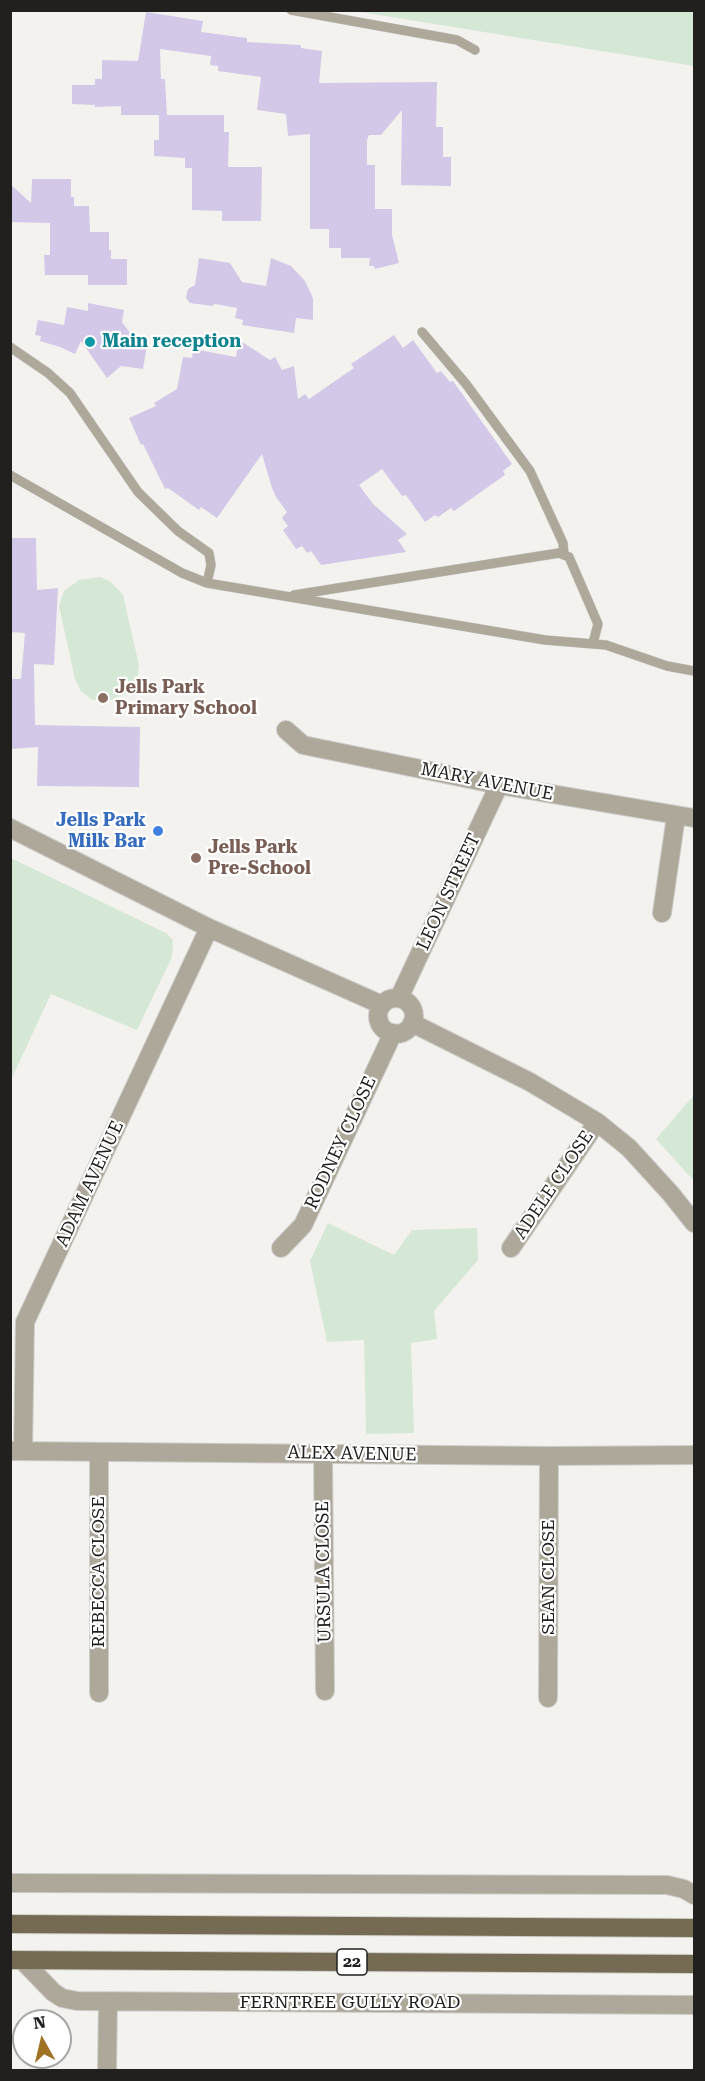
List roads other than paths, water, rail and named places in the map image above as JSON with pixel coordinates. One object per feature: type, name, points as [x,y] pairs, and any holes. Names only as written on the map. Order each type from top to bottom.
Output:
[{"type":"main road","name":"22","points":[[10,1924],[694,1928]]},
{"type":"main road","name":"FERNTREE GULLY ROAD","points":[[16,1960],[694,1964]]},
{"type":"street","name":"MARY AVENUE","points":[[286,730],[303,745],[499,785],[694,818]]},
{"type":"street","name":"LEON STREET","points":[[399,998],[499,785]]},
{"type":"street","points":[[662,913],[676,816]]},
{"type":"street","points":[[10,828],[209,928],[382,1005]]},
{"type":"street","name":"ADAM AVENUE","points":[[16,1451],[25,1322],[209,928]]},
{"type":"street","points":[[392,998],[399,998],[408,1003],[412,1008],[412,1023],[408,1029],[401,1033],[387,1031],[379,1022],[378,1016],[382,1005],[392,998]]},
{"type":"street","points":[[412,1023],[530,1082],[597,1122],[629,1149],[671,1194],[694,1223]]},
{"type":"street","name":"RODNEY CLOSE","points":[[281,1248],[303,1225],[393,1033]]},
{"type":"street","name":"ADELE CLOSE","points":[[511,1248],[597,1122]]},
{"type":"street","name":"ALEX AVENUE","points":[[16,1451],[549,1456],[694,1455]]},
{"type":"street","name":"REBECCA CLOSE","points":[[99,1452],[99,1693]]},
{"type":"street","name":"URSULA CLOSE","points":[[323,1454],[325,1691]]},
{"type":"street","name":"SEAN CLOSE","points":[[548,1698],[549,1456]]},
{"type":"street","points":[[10,1882],[667,1885],[684,1889],[694,1895]]},
{"type":"street","name":"FERNTREE GULLY ROAD","points":[[16,1960],[62,1998],[108,2001],[694,2005]]},
{"type":"street","points":[[107,2070],[108,2001]]},
{"type":"lane","points":[[291,10],[457,40],[475,50]]},
{"type":"lane","points":[[422,332],[466,384],[530,471],[563,543],[564,554]]},
{"type":"lane","points":[[10,348],[48,373],[70,393],[138,492],[178,531],[209,554],[211,565],[207,583]]},
{"type":"lane","points":[[10,474],[182,573],[207,583],[545,640],[606,645],[668,666],[694,671]]},
{"type":"lane","points":[[285,597],[559,553],[570,557],[598,624],[593,643]]},
{"type":"place","name":"Main reception","points":[[90,342]]},
{"type":"place","name":"Jells Park Primary School","points":[[103,698]]},
{"type":"place","name":"Jells Park Milk Bar","points":[[158,831]]},
{"type":"place","name":"Jells Park Pre-School","points":[[196,858]]}]
